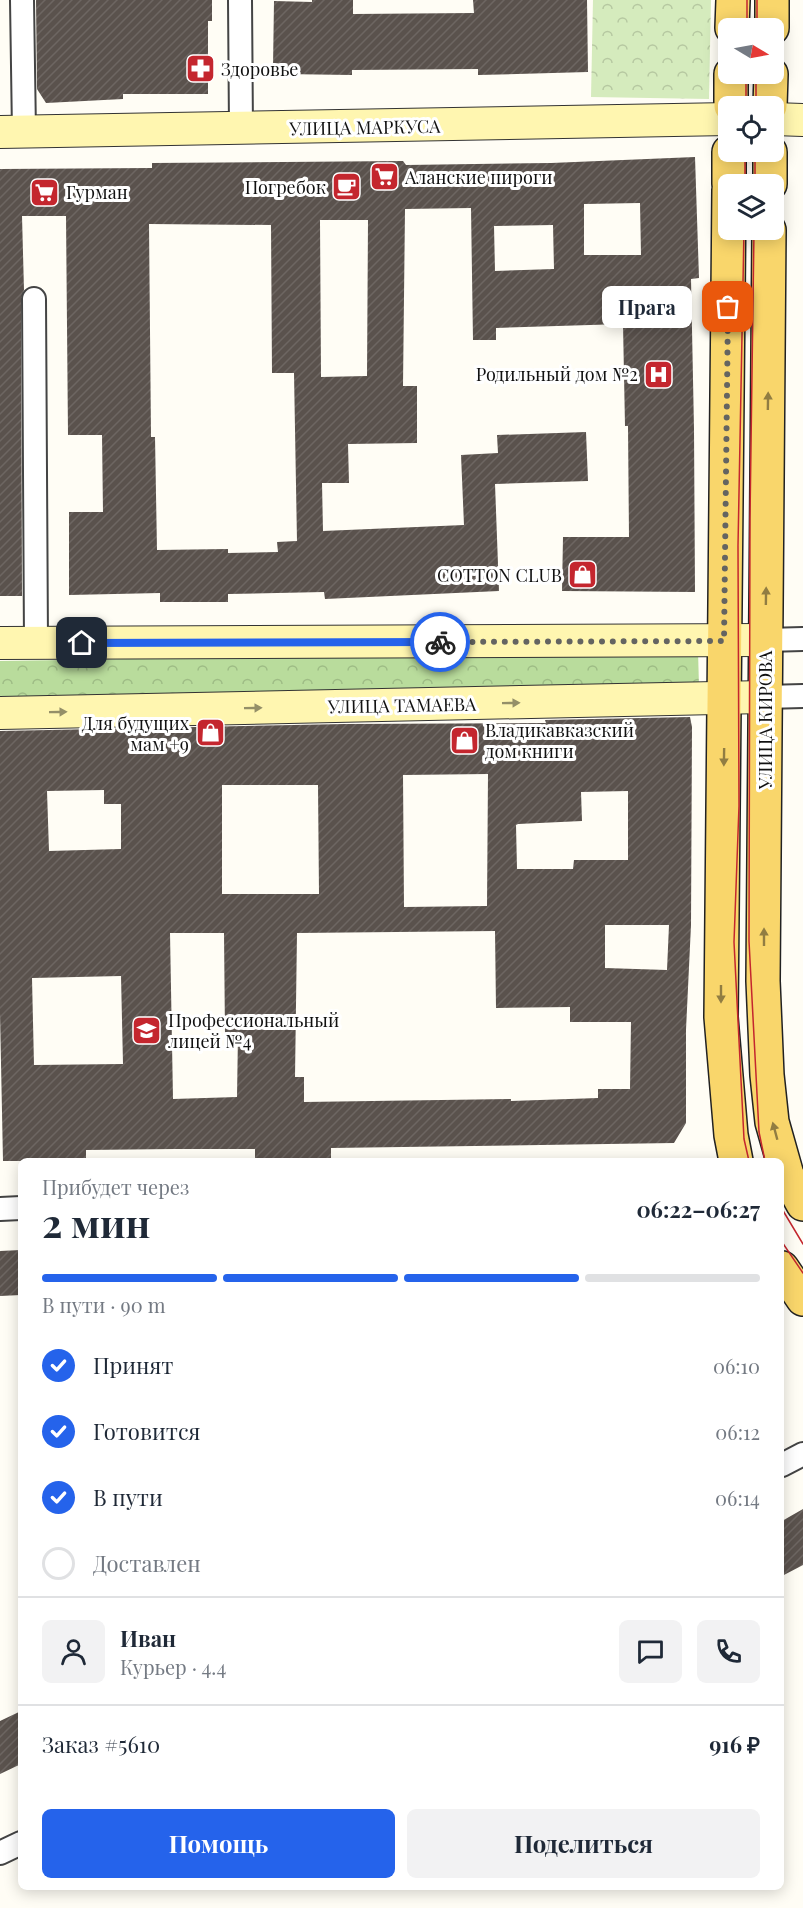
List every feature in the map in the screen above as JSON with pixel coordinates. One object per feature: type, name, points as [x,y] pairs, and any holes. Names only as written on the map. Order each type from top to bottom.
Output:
[{"type":"main road","points":[[732,18],[733,0]]},
{"type":"main road","points":[[772,0],[772,18]]},
{"type":"main road","name":"УЛИЦА МАРКУСА","points":[[12,132],[718,119]]},
{"type":"main road","points":[[784,119],[803,120]]},
{"type":"main road","points":[[728,240],[721,1017],[731,1135],[735,1158]]},
{"type":"main road","name":"УЛИЦА КИРОВА","points":[[769,240],[763,981],[767,1075],[772,1122],[782,1158]]},
{"type":"main road","points":[[0,643],[766,640]]},
{"type":"main road","name":"УЛИЦА ТАМАЕВА","points":[[0,713],[765,697]]},
{"type":"main road","name":"УЛИЦА КИРОВА","points":[[784,1164],[787,1175],[803,1204]]},
{"type":"main road","points":[[784,1271],[803,1299]]},
{"type":"street","points":[[12,132],[22,0]]},
{"type":"street","points":[[240,0],[241,129]]},
{"type":"street","points":[[34,299],[36,643]]},
{"type":"street","points":[[766,640],[803,639]]},
{"type":"street","name":"УЛИЦА ТАМАЕВА","points":[[765,697],[803,696]]},
{"type":"street","points":[[0,1209],[18,1208]]},
{"type":"street","points":[[784,1464],[803,1454]]},
{"type":"street","points":[[0,1854],[18,1845]]},
{"type":"green space","points":[[593,0],[711,0],[709,99],[591,97]]},
{"type":"green space","points":[[698,650],[699,687],[0,699],[0,661]]},
{"type":"building","points":[[36,0],[212,0],[212,21],[208,21],[208,94],[123,94],[123,99],[46,103],[37,89]]},
{"type":"building","points":[[312,0],[353,0],[353,14],[474,13],[473,0],[587,0],[588,72],[478,75],[478,69],[352,70],[352,75],[282,74],[273,67],[274,1],[312,2]]},
{"type":"building","points":[[695,157],[699,278],[691,279],[695,592],[562,591],[563,537],[629,537],[628,426],[625,426],[623,324],[496,328],[496,340],[473,340],[471,208],[405,209],[403,386],[417,386],[417,443],[348,444],[349,483],[322,483],[323,531],[464,525],[461,455],[498,453],[497,435],[586,432],[588,481],[495,484],[499,591],[325,599],[324,592],[228,594],[228,602],[160,602],[160,593],[69,595],[69,512],[103,512],[102,435],[68,435],[66,216],[22,216],[24,290],[21,299],[22,596],[0,596],[0,169],[152,168],[152,163],[403,161],[406,165],[551,163]],"holes":[[[640,203],[641,255],[584,255],[584,204]],[[320,220],[368,220],[367,376],[321,377]],[[149,224],[271,225],[272,373],[294,373],[297,541],[277,542],[278,552],[228,553],[228,549],[157,550],[155,437],[151,437]],[[553,225],[554,269],[495,271],[494,226]]]},
{"type":"building","points":[[690,717],[692,727],[691,925],[686,1030],[686,1123],[674,1143],[331,1148],[331,1158],[255,1158],[255,1149],[86,1150],[86,1158],[18,1158],[18,1161],[3,1161],[0,1013],[0,731],[345,724],[546,723],[545,720]],"holes":[[[488,774],[487,906],[404,907],[403,775]],[[222,785],[318,785],[319,894],[222,894]],[[104,790],[104,804],[121,804],[121,849],[49,851],[47,791]],[[628,791],[628,860],[574,860],[573,869],[517,869],[516,825],[582,821],[581,792]],[[605,925],[669,925],[667,970],[605,968]],[[495,931],[496,1008],[570,1007],[570,1022],[631,1022],[630,1089],[598,1089],[598,1098],[511,1101],[511,1099],[304,1102],[304,1077],[295,1077],[297,933]],[[170,933],[224,933],[225,1034],[238,1034],[237,1097],[173,1099]],[[121,976],[123,1064],[34,1065],[32,978]]]},
{"type":"building","points":[[18,1250],[18,1295],[0,1296],[0,1251]]},
{"type":"building","points":[[803,1509],[803,1565],[784,1575],[784,1520]]},
{"type":"building","points":[[18,1712],[18,1765],[0,1774],[0,1721]]},
{"type":"tram line","points":[[747,0],[747,18]]},
{"type":"tram line","points":[[757,0],[757,18]]},
{"type":"tram line","points":[[746,84],[746,96]]},
{"type":"tram line","points":[[756,84],[756,96]]},
{"type":"tram line","points":[[745,162],[745,174]]},
{"type":"tram line","points":[[755,162],[755,174]]},
{"type":"tram line","points":[[744,240],[738,546],[739,806],[734,942],[744,1139],[748,1158]]},
{"type":"tram line","points":[[754,240],[750,518],[749,941],[759,1132],[764,1158]]},
{"type":"tram line","points":[[784,1212],[803,1244]]},
{"type":"tram line","points":[[784,1245],[803,1273]]},
{"type":"way so far","points":[[440,642],[724,641],[728,307]]},
{"type":"place","name":"Здоровье","points":[[200,69]]},
{"type":"place","name":"Аланские пироги","points":[[384,177]]},
{"type":"place","name":"Погребок","points":[[347,187]]},
{"type":"place","name":"Гурман","points":[[45,192]]},
{"type":"place","name":"Прага","points":[[728,307]]},
{"type":"place","name":"Родильный дом №2","points":[[659,374]]},
{"type":"place","name":"COTTON CLUB","points":[[583,575]]},
{"type":"place","name":"Для будущих мам +9","points":[[210,733]]},
{"type":"place","name":"Владикавказский дом книги","points":[[464,740]]},
{"type":"place","name":"Профессиональный лицей №4","points":[[147,1030]]},
{"type":"route","points":[[82,643],[440,642]]}]
